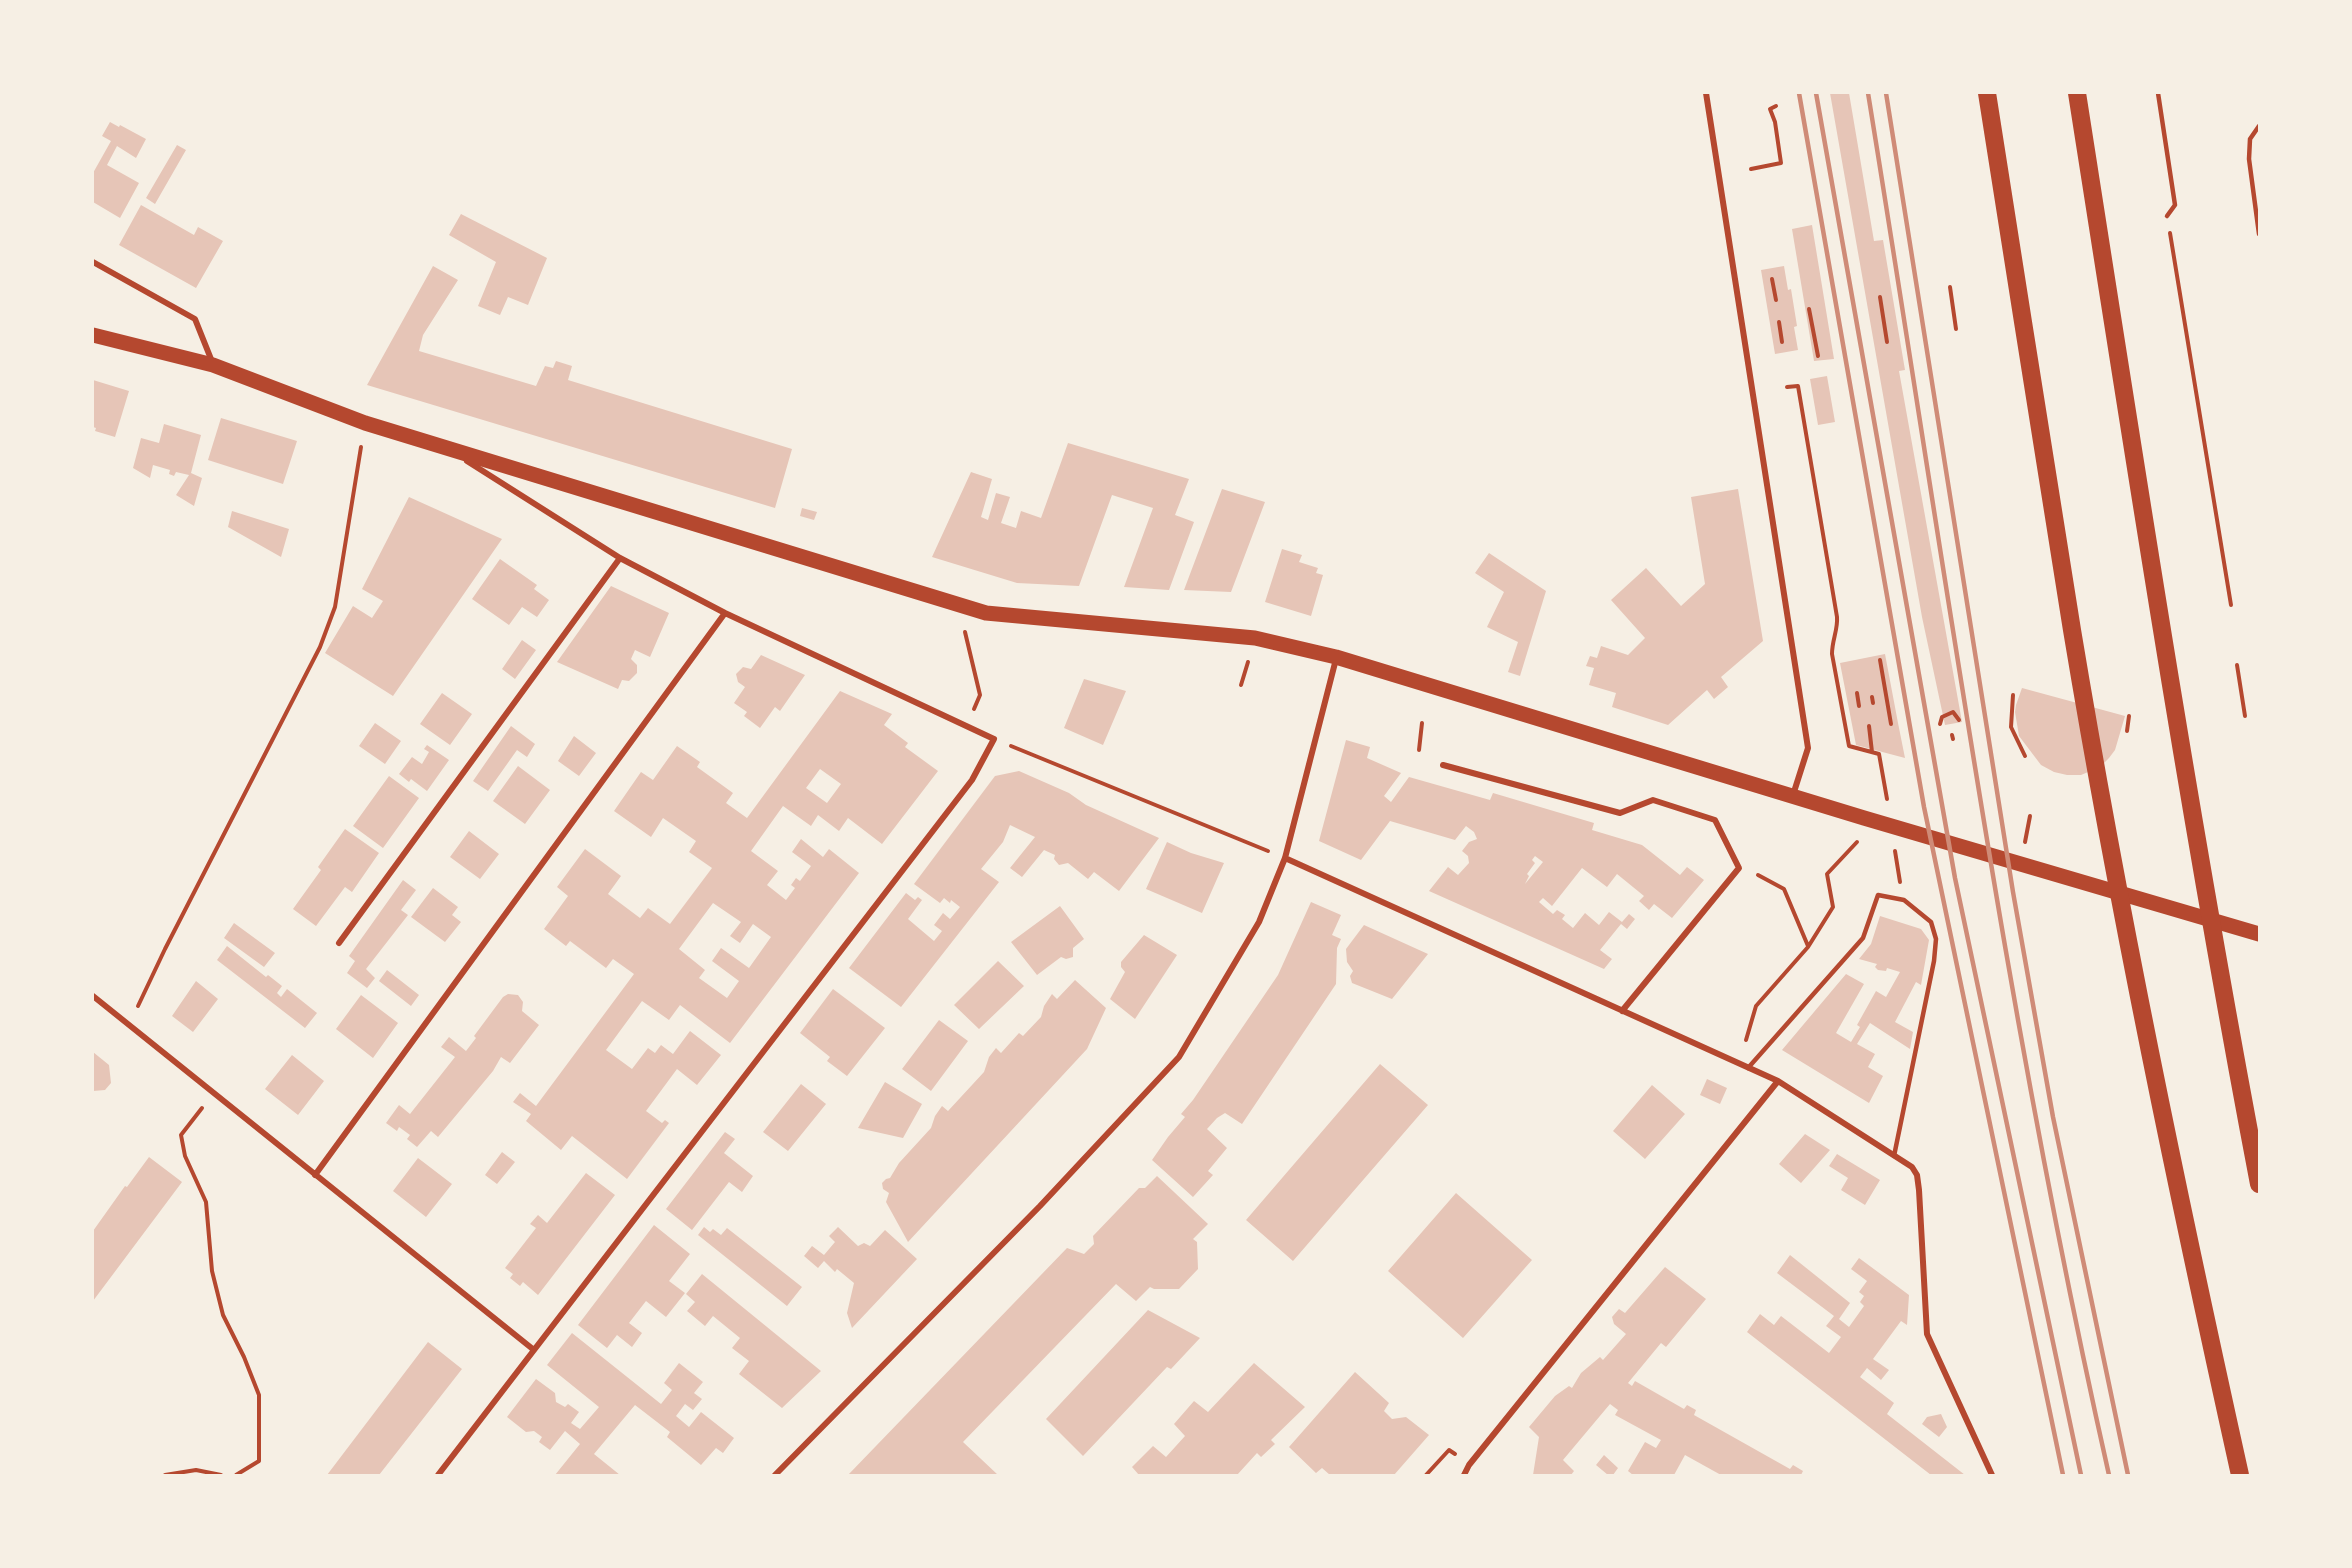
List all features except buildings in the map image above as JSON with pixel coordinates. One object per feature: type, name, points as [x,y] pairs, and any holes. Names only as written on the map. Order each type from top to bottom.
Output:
[{"type":"highway","points":[[1987,93],[2099,788],[2185,1226],[2240,1475]]},
{"type":"highway","points":[[2077,93],[2144,521],[2227,1016],[2259,1184]]},
{"type":"main road","points":[[93,335],[213,365],[365,423],[986,613],[1255,638],[1336,657],[2259,934]]},
{"type":"street","points":[[1706,93],[1808,748],[1793,795]]},
{"type":"street","points":[[93,262],[195,319],[213,365]]},
{"type":"street","points":[[438,1475],[972,780],[994,739],[725,613],[620,558],[450,450]]},
{"type":"street","points":[[339,943],[620,558]]},
{"type":"street","points":[[315,1175],[725,613]]},
{"type":"street","points":[[775,1475],[1040,1206],[1179,1057],[1259,922],[1285,858],[1336,657]]},
{"type":"street","points":[[1443,765],[1620,813],[1653,800],[1715,820],[1739,868],[1622,1011]]},
{"type":"street","points":[[1285,858],[1778,1081],[1912,1167],[1917,1175],[1927,1334],[1992,1475]]},
{"type":"street","points":[[93,996],[534,1350]]},
{"type":"street","points":[[1464,1475],[1469,1465],[1778,1081]]},
{"type":"lane","points":[[2158,93],[2175,205],[2167,216]]},
{"type":"lane","points":[[2259,126],[2250,140],[2249,159],[2259,234]]},
{"type":"lane","points":[[1748,1068],[1863,939],[1878,895],[1904,900],[1931,922],[1936,939],[1934,961],[1894,1156]]},
{"type":"path","points":[[1750,169],[1781,163],[1775,122],[1770,109],[1776,105]]},
{"type":"path","points":[[2167,216],[2231,605]]},
{"type":"path","points":[[1772,279],[1776,300]]},
{"type":"path","points":[[1950,287],[1956,329]]},
{"type":"path","points":[[1880,297],[1887,342]]},
{"type":"path","points":[[1809,309],[1818,356]]},
{"type":"path","points":[[1779,322],[1782,342]]},
{"type":"path","points":[[1787,387],[1797,386],[1837,617],[1838,629],[1832,642],[1832,654],[1849,746],[1879,754],[1889,810]]},
{"type":"path","points":[[129,1026],[165,949],[320,646],[335,607],[365,423]]},
{"type":"path","points":[[968,726],[980,694],[964,631],[972,608]]},
{"type":"path","points":[[1880,660],[1891,724]]},
{"type":"path","points":[[2237,665],[2245,716]]},
{"type":"path","points":[[1857,693],[1860,706]]},
{"type":"path","points":[[2013,695],[2011,726],[2025,756]]},
{"type":"path","points":[[1872,697],[1873,703]]},
{"type":"path","points":[[1940,724],[1942,717],[1953,712],[1959,720]]},
{"type":"path","points":[[2127,730],[2128,716]]},
{"type":"path","points":[[1419,750],[1422,723]]},
{"type":"path","points":[[1869,726],[1872,753]]},
{"type":"path","points":[[994,739],[1285,858]]},
{"type":"path","points":[[1750,1030],[1756,1006],[1808,947],[1833,907],[1827,874],[1857,841]]},
{"type":"path","points":[[1894,844],[1904,900]]},
{"type":"path","points":[[1755,873],[1784,889],[1808,947]]},
{"type":"path","points":[[213,1093],[181,1135],[184,1156],[206,1202],[212,1271],[222,1315],[244,1357],[259,1395],[259,1461],[236,1475]]},
{"type":"path","points":[[165,1475],[196,1470],[221,1475]]},
{"type":"railway","points":[[1799,93],[1924,807],[2063,1475]]},
{"type":"railway","points":[[1816,93],[1955,878],[2081,1475]]},
{"type":"railway","points":[[1868,93],[2007,959],[2038,1132],[2109,1475]]},
{"type":"railway","points":[[1886,93],[2013,892],[2053,1117],[2128,1475]]}]
